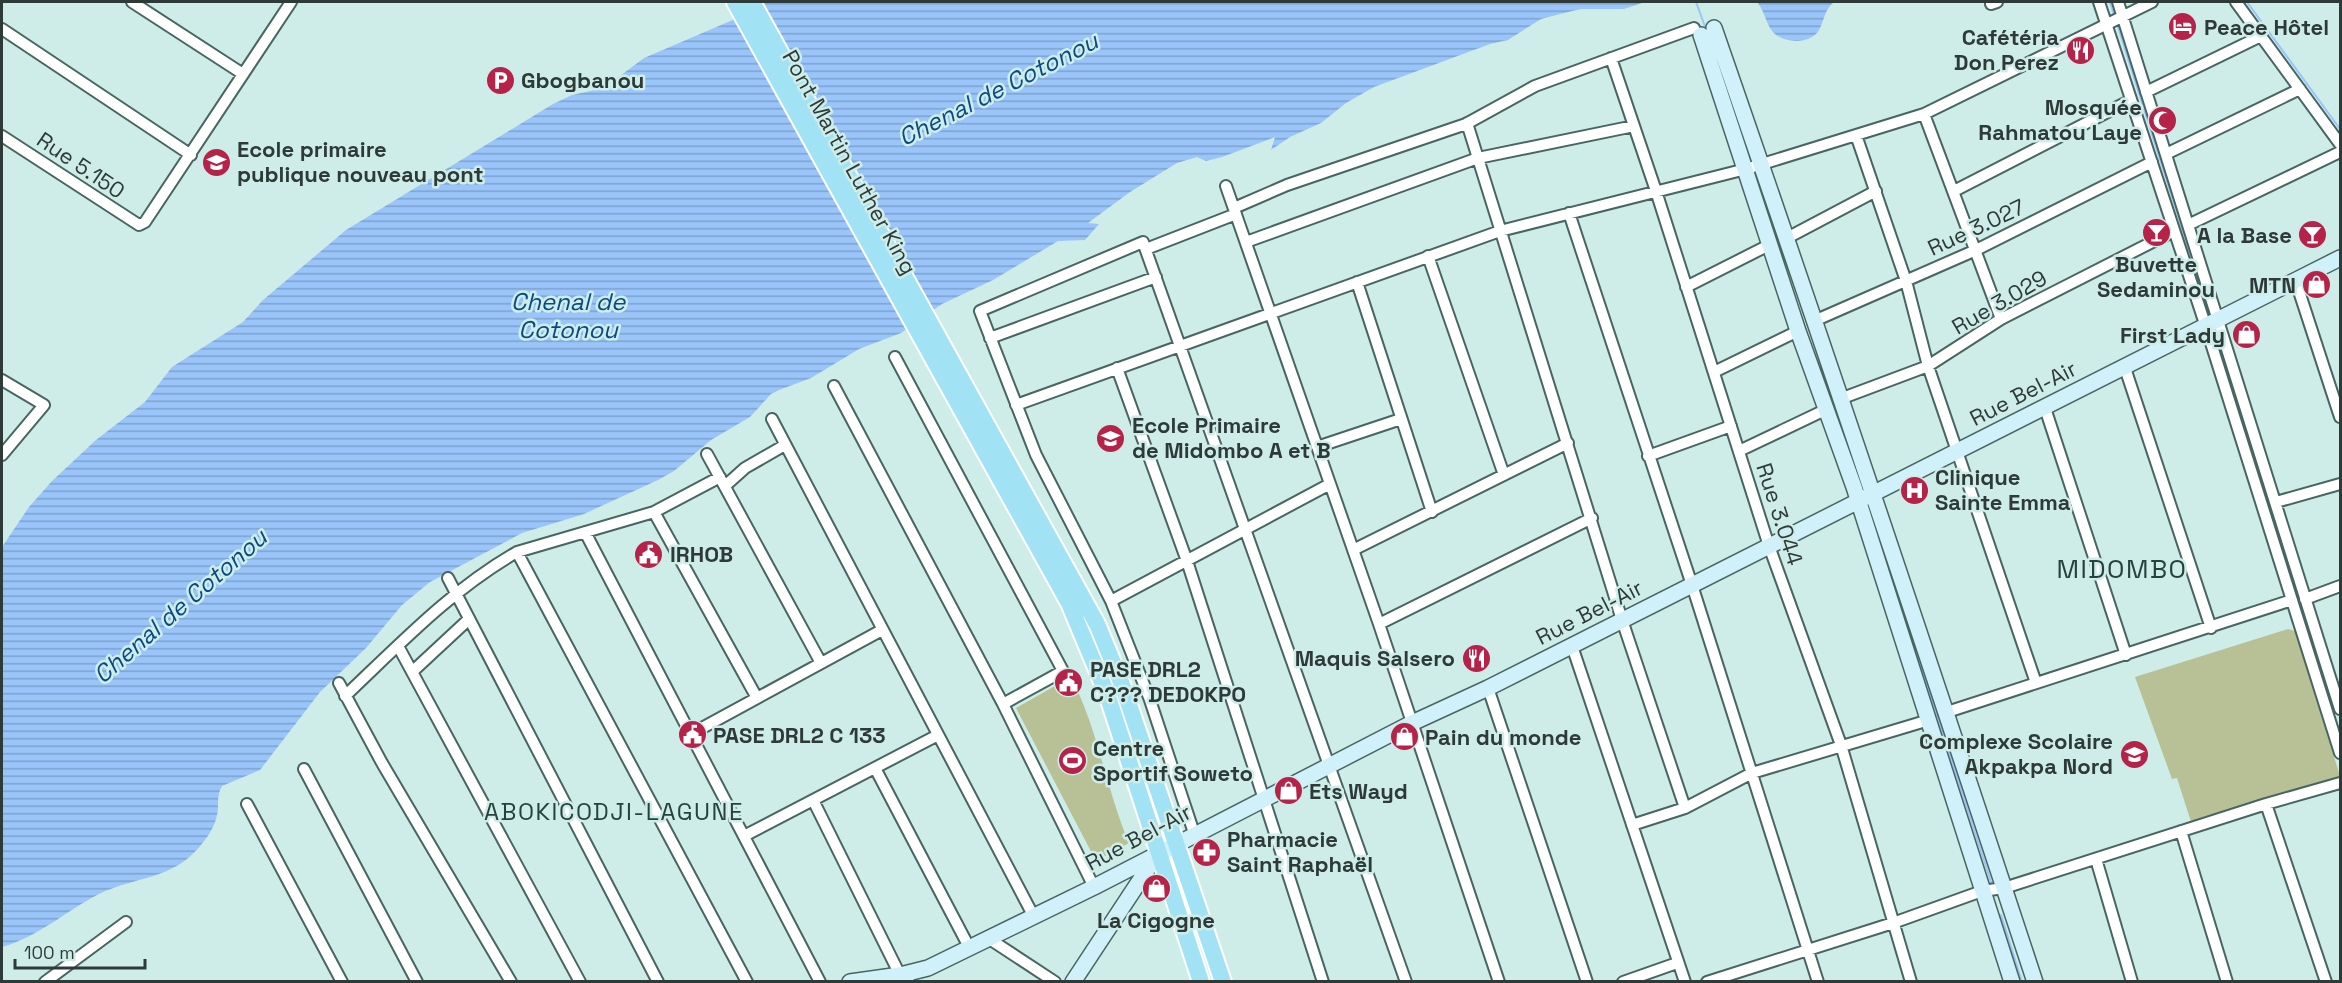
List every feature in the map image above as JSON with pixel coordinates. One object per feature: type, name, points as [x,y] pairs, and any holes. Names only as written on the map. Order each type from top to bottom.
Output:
[{"type":"main road","name":"Pont Martin Luther King","points":[[735,2],[932,341]]},
{"type":"main road","name":"Pont Martin Luther King","points":[[752,2],[932,341]]},
{"type":"main road","points":[[932,341],[1096,624],[1123,687],[1178,842],[1223,981]]},
{"type":"main road","points":[[932,341],[1077,620],[1107,694],[1201,981]]},
{"type":"street","points":[[132,2],[243,74]]},
{"type":"street","points":[[2,29],[191,156],[291,2]]},
{"type":"street","points":[[2099,2],[2175,231],[2212,324],[2276,502],[2340,709]]},
{"type":"street","points":[[2118,2],[2188,225],[2212,324],[2292,600],[2340,753]]},
{"type":"street","points":[[1016,405],[1500,231],[1746,169],[1924,114],[2152,2]]},
{"type":"street","points":[[2235,2],[2340,144]]},
{"type":"street","points":[[1146,249],[1235,211],[1287,185],[1467,123],[1534,86],[1611,58],[1703,30]]},
{"type":"street","points":[[1703,30],[1762,164],[2035,981]]},
{"type":"street","points":[[1703,30],[1798,332],[1859,501],[2012,981]]},
{"type":"street","points":[[2146,92],[2261,36]]},
{"type":"street","name":"Rue 3.044","points":[[1611,58],[1656,191],[1769,546],[1841,745],[1911,981]]},
{"type":"street","points":[[2166,154],[2300,89]]},
{"type":"street","points":[[1954,191],[2132,100]]},
{"type":"street","points":[[1924,114],[2001,319]]},
{"type":"street","points":[[1467,123],[1622,620],[1685,808]]},
{"type":"street","points":[[1245,242],[1478,158],[1634,126]]},
{"type":"street","points":[[1856,135],[1906,281],[1928,366],[2036,683]]},
{"type":"street","name":"Rue 5.150","points":[[2,136],[139,225],[145,222],[191,156]]},
{"type":"street","points":[[2188,225],[2340,152]]},
{"type":"street","name":"Rue 3.027","points":[[1814,321],[1976,250],[2152,162]]},
{"type":"street","points":[[1226,186],[1379,624],[1499,981]]},
{"type":"street","points":[[1787,238],[1876,191]]},
{"type":"street","points":[[1569,213],[1692,585],[1818,981]]},
{"type":"street","name":"Rue 3.029","points":[[1840,399],[1928,366],[2001,319],[2175,231]]},
{"type":"street","points":[[1194,833],[1150,700],[1111,601],[1036,454],[980,311],[1143,242],[1407,981]]},
{"type":"street","points":[[1686,287],[1771,244]]},
{"type":"street","points":[[1428,256],[1504,475]]},
{"type":"street","name":"Rue Bel-Air","points":[[850,981],[905,978],[928,968],[1094,887],[1264,797],[1572,646],[2340,258]]},
{"type":"street","points":[[990,338],[1156,277]]},
{"type":"street","points":[[1357,282],[1432,512]]},
{"type":"street","points":[[2296,282],[2340,417]]},
{"type":"street","points":[[1714,372],[1798,332]]},
{"type":"street","points":[[895,357],[1063,671],[1003,704]]},
{"type":"street","points":[[1117,368],[1187,561],[1323,981]]},
{"type":"street","points":[[2125,368],[2211,628]]},
{"type":"street","points":[[2,380],[44,405],[2,455]]},
{"type":"street","points":[[834,386],[1003,704],[1094,887]]},
{"type":"street","points":[[2045,408],[2126,656]]},
{"type":"street","points":[[1739,451],[1825,410]]},
{"type":"street","points":[[772,419],[1033,915]]},
{"type":"street","points":[[1317,447],[1401,419]]},
{"type":"street","points":[[1648,456],[1731,426]]},
{"type":"street","points":[[1353,550],[1568,443]]},
{"type":"street","points":[[345,696],[455,593],[518,552],[654,512],[722,482],[785,445]]},
{"type":"street","points":[[707,454],[821,663]]},
{"type":"street","points":[[1111,601],[1330,484]]},
{"type":"street","points":[[2276,502],[2340,484]]},
{"type":"street","points":[[654,512],[757,698]]},
{"type":"street","points":[[1379,624],[1592,518]]},
{"type":"street","points":[[585,532],[820,981]]},
{"type":"street","points":[[518,552],[747,981]]},
{"type":"street","points":[[448,578],[658,981]]},
{"type":"street","points":[[2305,599],[2340,586]]},
{"type":"street","points":[[1944,713],[2126,656],[2292,600]]},
{"type":"street","points":[[412,672],[469,619]]},
{"type":"street","points":[[691,734],[882,630]]},
{"type":"street","points":[[398,646],[580,981]]},
{"type":"street","points":[[1572,646],[1677,963],[1685,981]]},
{"type":"street","points":[[339,683],[511,981]]},
{"type":"street","points":[[1488,688],[1587,981]]},
{"type":"street","points":[[1632,825],[1685,808],[1752,773],[1929,720]]},
{"type":"street","points":[[744,836],[938,735]]},
{"type":"street","points":[[875,768],[969,946]]},
{"type":"street","points":[[304,769],[417,981]]},
{"type":"street","points":[[1707,981],[1893,923],[1982,891],[2004,888],[2266,804],[2340,783]]},
{"type":"street","points":[[813,800],[905,978]]},
{"type":"street","points":[[247,804],[342,981]]},
{"type":"street","points":[[2266,804],[2326,981]]},
{"type":"street","points":[[2181,831],[2227,981]]},
{"type":"street","points":[[1073,981],[1158,853]]},
{"type":"street","points":[[2096,859],[2133,981]]},
{"type":"street","points":[[45,981],[126,921]]},
{"type":"street","points":[[988,938],[1055,981]]},
{"type":"street","points":[[1623,981],[1677,963]]},
{"type":"green space","points":[[2288,629],[2295,631],[2340,776],[2192,825],[2177,778],[2172,779],[2135,677]]},
{"type":"green space","name":"Centre Sportif Soweto","points":[[1071,677],[1088,717],[1129,843],[1096,861],[1016,708]]},
{"type":"water","name":"Chenal de Cotonou","points":[[766,2],[1645,2],[1624,9],[1581,9],[1541,19],[1508,40],[1490,44],[1374,87],[1346,103],[1321,123],[1290,137],[1271,150],[1275,137],[1222,157],[1206,161],[1197,157],[1177,163],[1130,192],[1088,223],[1099,224],[1085,240],[1058,241],[993,280],[942,304],[901,333],[859,349],[811,378],[771,394],[750,417],[711,440],[674,471],[658,480],[584,514],[522,533],[430,582],[402,605],[366,648],[320,692],[260,770],[222,786],[213,828],[190,856],[166,871],[99,894],[28,937],[2,947],[2,547],[29,507],[52,481],[96,440],[145,402],[172,367],[243,322],[263,300],[346,230],[553,104],[572,95],[604,88],[644,58],[749,13]]},
{"type":"water","points":[[1757,2],[1834,2],[1828,8],[1815,35],[1796,41],[1783,38],[1772,31]]},
{"type":"waterway","points":[[1696,2],[1707,32]]},
{"type":"waterway","points":[[2110,2],[2114,15]]},
{"type":"waterway","points":[[2247,2],[2340,129]]},
{"type":"waterway","points":[[2118,27],[2204,298]]},
{"type":"waterway","points":[[1724,80],[1751,160]]},
{"type":"waterway","points":[[1755,173],[1802,307]]},
{"type":"waterway","points":[[1870,509],[1992,885]]},
{"type":"waterway","points":[[2270,512],[2340,735]]},
{"type":"waterway","points":[[2001,915],[2022,982]]},
{"type":"place","name":"Peace Hôtel","points":[[2183,27]]},
{"type":"place","name":"Cafétéria Don Perez","points":[[2080,50]]},
{"type":"place","name":"Gbogbanou","points":[[500,80]]},
{"type":"place","name":"Mosquée Rahmatou Laye","points":[[2163,120]]},
{"type":"place","name":"Ecole primaire publique nouveau pont","points":[[216,162]]},
{"type":"place","name":"Buvette Sedaminou","points":[[2156,232]]},
{"type":"place","name":"A la Base","points":[[2313,235]]},
{"type":"place","name":"MTN","points":[[2317,285]]},
{"type":"place","name":"First Lady","points":[[2246,335]]},
{"type":"place","name":"Ecole Primaire de Midombo A et B","points":[[1111,438]]},
{"type":"place","name":"Clinique Sainte Emma","points":[[1914,490]]},
{"type":"place","name":"IRHOB","points":[[649,554]]},
{"type":"place","name":"Maquis Salsero","points":[[1476,658]]},
{"type":"place","name":"PASE DRL2 C??? DEDOKPO","points":[[1069,682]]},
{"type":"place","name":"PASE DRL2 C 133","points":[[692,735]]},
{"type":"place","name":"Pain du monde","points":[[1404,737]]},
{"type":"place","name":"Complexe Scolaire Akpakpa Nord","points":[[2134,754]]},
{"type":"place","name":"Centre Sportif Soweto","points":[[1072,761]]},
{"type":"place","name":"Ets Wayd","points":[[1288,791]]},
{"type":"place","name":"Pharmacie Saint Raphaël","points":[[1206,852]]},
{"type":"place","name":"La Cigogne","points":[[1156,888]]},
{"type":"district","name":"MIDOMBO","points":[[2122,569]]},
{"type":"district","name":"ABOKICODJI-LAGUNE","points":[[614,811]]}]
